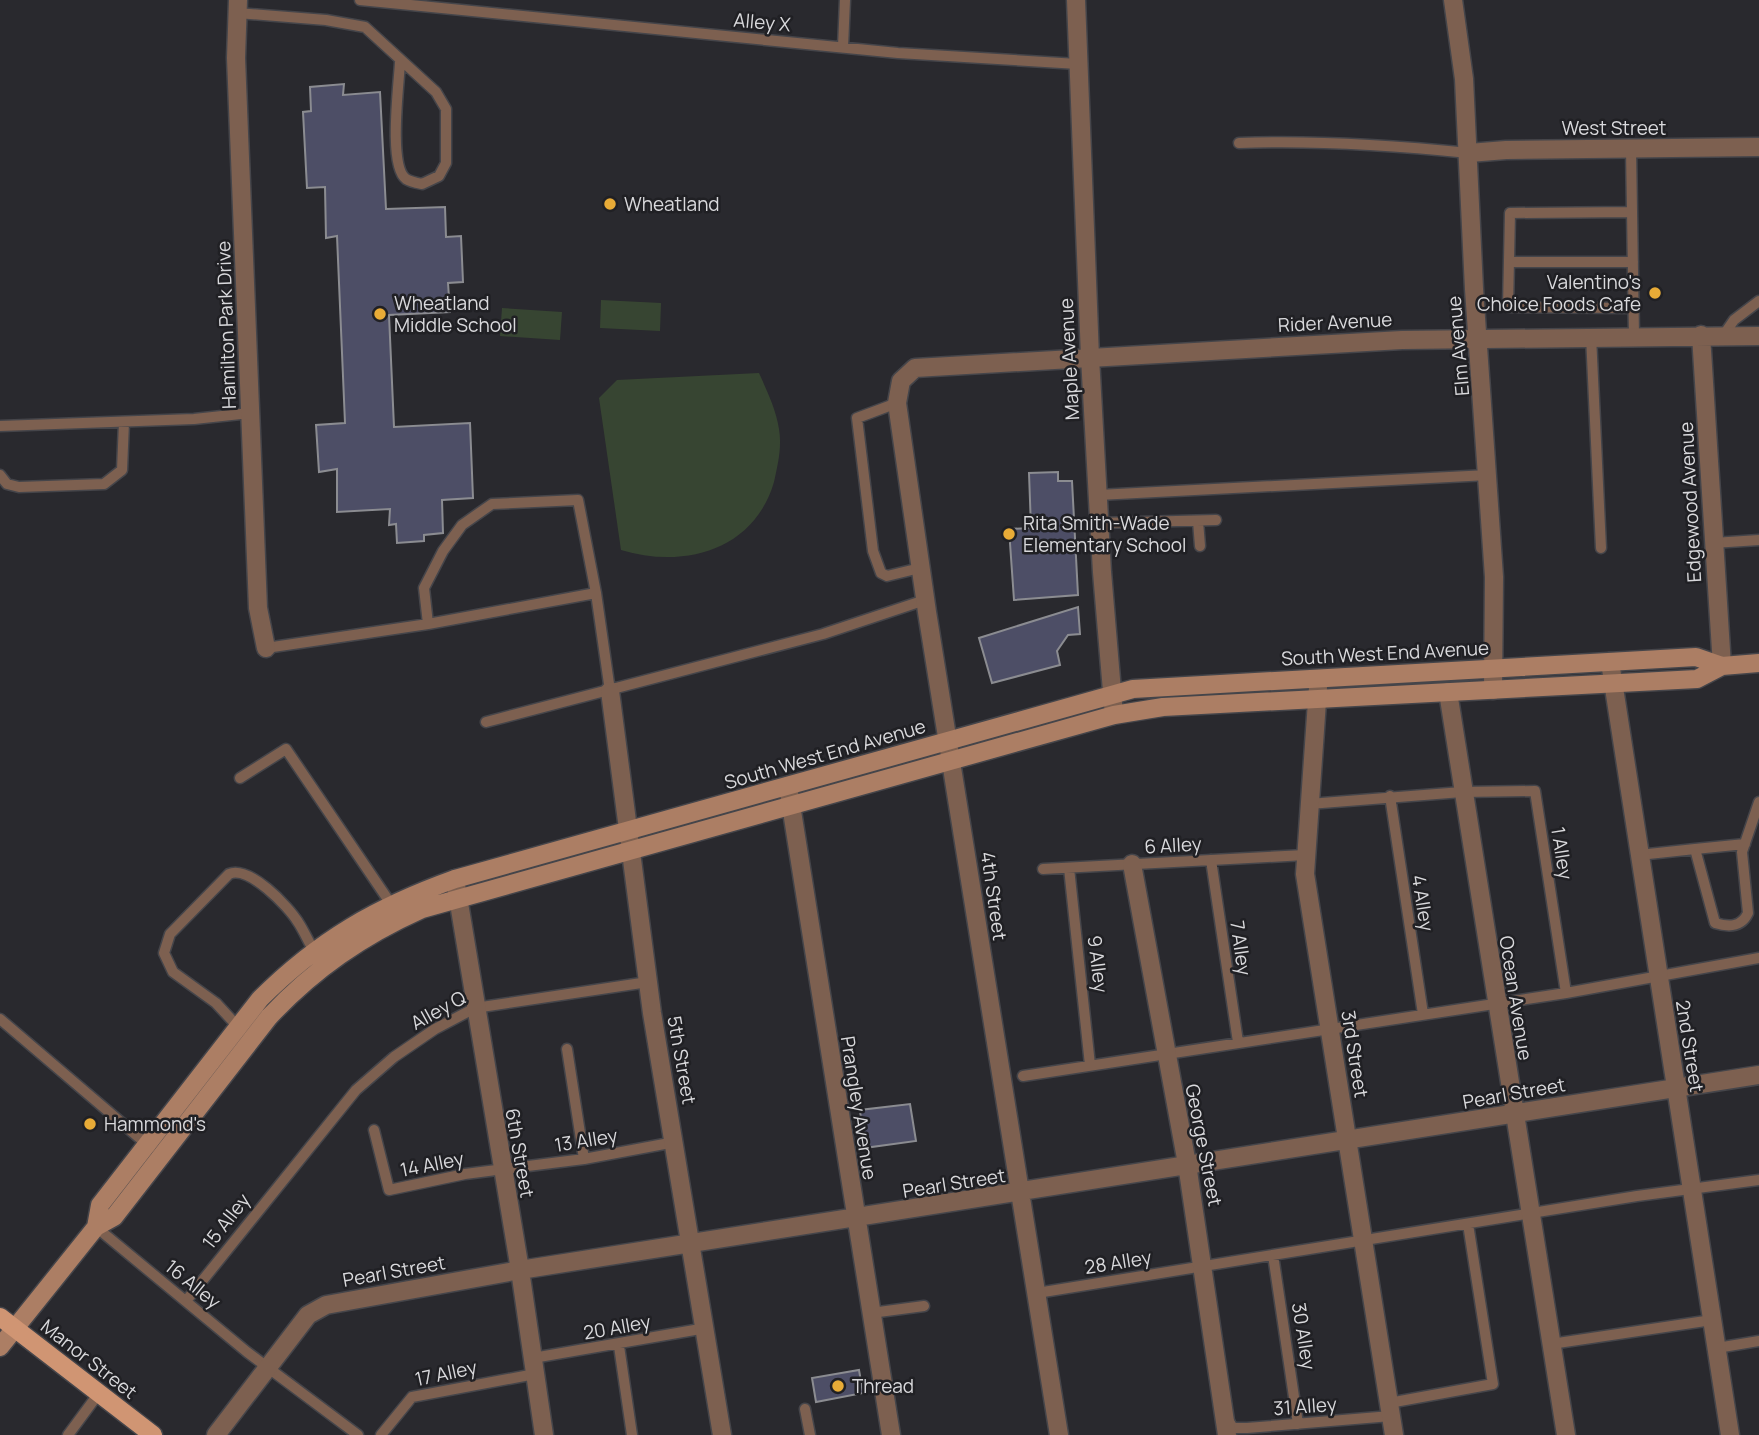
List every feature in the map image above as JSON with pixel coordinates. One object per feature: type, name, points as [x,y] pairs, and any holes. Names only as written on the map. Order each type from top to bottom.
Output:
[{"type":"main road","name":"South West End Avenue","points":[[96,1227],[100,1205],[260,999],[314,951],[351,925],[391,904],[455,879],[1112,694],[1160,686],[1696,657],[1722,666]]},
{"type":"main road","name":"South West End Avenue","points":[[0,1347],[96,1227],[114,1217],[295,989],[352,945],[422,909],[1114,715],[1163,706],[1697,679],[1722,666],[1759,663]]},
{"type":"main road","name":"Manor Street","points":[[0,1317],[153,1435]]},
{"type":"street","name":"Maple Avenue","points":[[1076,0],[1090,357],[1099,523],[1114,715]]},
{"type":"street","name":"Elm Avenue","points":[[1453,0],[1464,79],[1494,578],[1493,690]]},
{"type":"street","name":"Hamilton Park Drive","points":[[237,6],[236,58],[258,608],[266,648]]},
{"type":"street","name":"West Street","points":[[1469,153],[1506,150],[1759,147]]},
{"type":"street","name":"Rider Avenue","points":[[897,403],[901,381],[915,368],[1478,338],[1591,335],[1759,336]]},
{"type":"street","name":"Edgewood Avenue","points":[[1701,335],[1722,666]]},
{"type":"street","name":"4th Street","points":[[897,403],[925,600],[1059,1435]]},
{"type":"street","name":"2nd Street","points":[[1610,662],[1730,1435]]},
{"type":"street","name":"3rd Street","points":[[1318,678],[1304,855],[1394,1435]]},
{"type":"street","name":"5th Street","points":[[610,691],[648,982],[722,1435]]},
{"type":"street","name":"Ocean Avenue","points":[[1448,692],[1566,1435]]},
{"type":"street","name":"Prangley Avenue","points":[[788,786],[891,1435]]},
{"type":"street","name":"George Street","points":[[1132,864],[1187,1164],[1226,1426]]},
{"type":"street","name":"6th Street","points":[[455,879],[520,1270],[544,1435]]},
{"type":"street","name":"Pearl Street","points":[[216,1435],[308,1315],[326,1305],[520,1270],[856,1220],[1187,1164],[1759,1075]]},
{"type":"lane","name":"Alley X","points":[[360,0],[979,60],[1078,64]]},
{"type":"lane","points":[[843,47],[845,0]]},
{"type":"lane","points":[[237,6],[365,27],[400,62],[436,92],[446,109],[446,163],[439,176],[422,184],[406,179],[398,168],[396,137],[400,62]]},
{"type":"lane","points":[[1239,143],[1301,141],[1380,144],[1469,153]]},
{"type":"lane","points":[[1631,149],[1633,335]]},
{"type":"lane","points":[[1632,212],[1510,213],[1508,307],[1633,308]]},
{"type":"lane","points":[[1509,262],[1633,262]]},
{"type":"lane","points":[[1723,336],[1734,320],[1759,301]]},
{"type":"lane","points":[[1591,335],[1601,548]]},
{"type":"lane","points":[[897,403],[857,418],[873,551],[881,573],[887,576],[920,568]]},
{"type":"lane","points":[[0,426],[194,419],[250,412]]},
{"type":"lane","points":[[0,475],[8,484],[19,487],[104,484],[122,470],[124,422]]},
{"type":"lane","points":[[1098,495],[1488,475]]},
{"type":"lane","points":[[428,624],[424,588],[443,551],[462,525],[492,504],[578,500],[596,593],[610,691]]},
{"type":"lane","points":[[1099,523],[1216,520]]},
{"type":"lane","points":[[1198,521],[1200,546]]},
{"type":"lane","points":[[1713,543],[1759,540]]},
{"type":"lane","points":[[266,648],[428,624],[596,593]]},
{"type":"lane","points":[[486,722],[823,634],[925,600]]},
{"type":"lane","points":[[240,778],[286,750],[391,904]]},
{"type":"lane","name":"1 Alley","points":[[1462,792],[1535,791],[1566,993]]},
{"type":"lane","points":[[1309,804],[1462,792]]},
{"type":"lane","name":"4 Alley","points":[[1390,796],[1423,1014]]},
{"type":"lane","points":[[1695,849],[1715,923],[1726,926],[1744,920],[1748,913],[1748,895],[1742,852],[1759,802]]},
{"type":"lane","points":[[1639,855],[1745,844]]},
{"type":"lane","name":"6 Alley","points":[[1043,869],[1304,855]]},
{"type":"lane","name":"7 Alley","points":[[1211,860],[1238,1042]]},
{"type":"lane","name":"9 Alley","points":[[1069,868],[1090,1065]]},
{"type":"lane","points":[[252,1040],[216,1003],[173,972],[164,953],[170,934],[229,874],[236,872],[248,875],[280,900],[301,926],[314,951]]},
{"type":"lane","points":[[1023,1076],[1566,993],[1759,957]]},
{"type":"lane","name":"Alley Q","points":[[293,1164],[369,1077],[435,1029],[475,1008],[648,982]]},
{"type":"lane","points":[[0,1019],[162,1156]]},
{"type":"lane","points":[[567,1049],[584,1159]]},
{"type":"lane","name":"14 Alley","points":[[374,1130],[389,1190],[502,1169]]},
{"type":"lane","name":"13 Alley","points":[[502,1169],[584,1159],[676,1142]]},
{"type":"lane","name":"15 Alley","points":[[186,1301],[293,1164]]},
{"type":"lane","name":"28 Alley","points":[[1037,1293],[1529,1213],[1759,1180]]},
{"type":"lane","name":"31 Alley","points":[[1226,1426],[1233,1428],[1297,1424],[1390,1410],[1493,1384],[1468,1224]]},
{"type":"lane","name":"16 Alley","points":[[96,1227],[268,1368],[283,1376],[358,1435]]},
{"type":"lane","name":"30 Alley","points":[[1273,1255],[1297,1424]]},
{"type":"lane","points":[[871,1313],[924,1306]]},
{"type":"lane","points":[[1551,1344],[1712,1320]]},
{"type":"lane","name":"20 Alley","points":[[534,1366],[706,1328]]},
{"type":"lane","points":[[1717,1348],[1759,1341]]},
{"type":"lane","points":[[619,1346],[632,1435]]},
{"type":"lane","name":"17 Alley","points":[[381,1435],[412,1397],[534,1366]]},
{"type":"lane","points":[[68,1435],[99,1393]]},
{"type":"lane","points":[[805,1409],[810,1435]]},
{"type":"green space","points":[[601,300],[661,303],[660,331],[600,328]]},
{"type":"green space","points":[[502,308],[562,312],[560,340],[500,336]]},
{"type":"green space","points":[[759,373],[776,414],[780,449],[774,482],[764,506],[750,524],[733,539],[713,549],[691,555],[668,557],[621,550],[599,398],[617,380]]},
{"type":"building","name":"Wheatland Middle School","points":[[344,84],[343,95],[380,92],[386,209],[445,207],[446,237],[461,236],[463,282],[448,283],[450,312],[389,315],[394,427],[470,423],[473,498],[442,500],[443,533],[424,535],[424,541],[397,543],[396,524],[389,525],[390,509],[337,512],[337,469],[319,472],[316,425],[345,423],[337,236],[326,238],[325,187],[307,188],[303,112],[311,111],[310,87]]},
{"type":"building","points":[[1058,472],[1058,481],[1072,481],[1078,595],[1014,600],[1009,529],[1031,528],[1029,473]]},
{"type":"building","points":[[1078,607],[1080,634],[1068,635],[1057,651],[1060,665],[992,683],[979,638]]},
{"type":"building","points":[[910,1104],[916,1141],[864,1148],[860,1110]]},
{"type":"building","name":"Thread","points":[[859,1370],[863,1393],[816,1402],[812,1378]]},
{"type":"place","name":"Wheatland","points":[[610,204]]},
{"type":"place","name":"Valentino's Choice Foods Cafe","points":[[1655,293]]},
{"type":"place","name":"Wheatland Middle School","points":[[380,314]]},
{"type":"place","name":"Rita Smith-Wade Elementary School","points":[[1009,534]]},
{"type":"place","name":"Hammond's","points":[[90,1124]]},
{"type":"place","name":"Thread","points":[[838,1386]]}]
